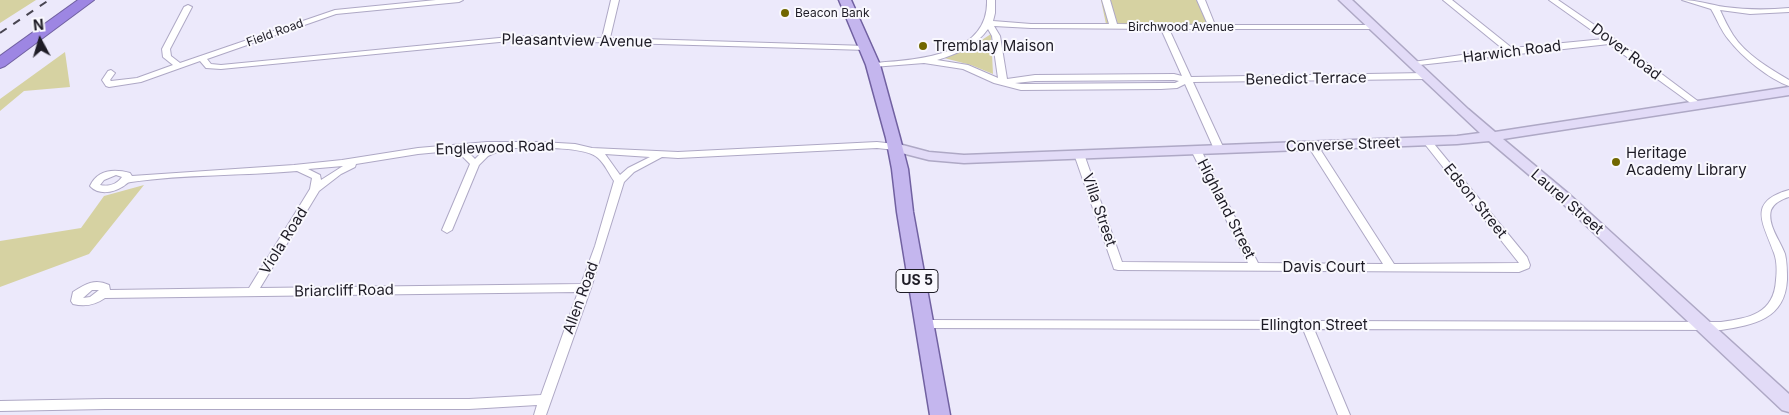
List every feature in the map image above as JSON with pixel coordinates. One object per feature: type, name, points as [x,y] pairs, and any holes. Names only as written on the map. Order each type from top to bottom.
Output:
[{"type":"highway","points":[[0,48],[68,0]]},
{"type":"highway","points":[[0,63],[86,0]]},
{"type":"main road","name":"US 5","points":[[844,0],[873,65],[895,147],[940,415]]},
{"type":"main road","name":"Laurel Street","points":[[1345,0],[1425,76],[1492,137],[1565,198],[1789,405]]},
{"type":"main road","name":"Converse Street","points":[[895,147],[922,155],[950,158],[1427,142],[1492,137],[1789,91]]},
{"type":"street","name":"Field Road","points":[[112,73],[106,82],[115,84],[138,80],[335,12],[459,0]]},
{"type":"street","points":[[606,40],[615,0]]},
{"type":"street","points":[[991,0],[989,22],[996,36],[1002,82]]},
{"type":"street","points":[[1106,0],[1114,27]]},
{"type":"street","points":[[1200,0],[1212,28]]},
{"type":"street","points":[[1447,0],[1510,51]]},
{"type":"street","name":"Dover Road","points":[[1553,0],[1698,105]]},
{"type":"street","points":[[1686,0],[1714,7],[1755,11],[1789,10]]},
{"type":"street","points":[[1714,7],[1727,32],[1739,47],[1756,62],[1789,84]]},
{"type":"street","points":[[179,66],[167,57],[166,49],[188,8]]},
{"type":"street","points":[[873,65],[924,61],[956,51],[970,43],[989,22]]},
{"type":"street","name":"Birchwood Avenue","points":[[989,22],[999,24],[1164,28],[1373,27]]},
{"type":"street","points":[[1164,28],[1220,149]]},
{"type":"street","name":"Pleasantview Avenue","points":[[202,59],[209,66],[222,67],[499,39],[531,38],[867,48]]},
{"type":"street","name":"Harwich Road","points":[[1413,64],[1510,51],[1612,41]]},
{"type":"street","name":"Benedict Terrace","points":[[924,61],[966,67],[1002,82],[1021,87],[1177,85],[1187,80],[1425,76]]},
{"type":"street","name":"Edson Street","points":[[1427,142],[1523,260]]},
{"type":"street","points":[[447,230],[476,164],[489,152],[509,144]]},
{"type":"street","name":"Englewood Road","points":[[126,179],[294,168],[447,148],[509,144],[564,146],[592,151],[662,155],[886,144],[895,147]]},
{"type":"street","points":[[1313,146],[1391,267]]},
{"type":"street","points":[[447,148],[465,154],[476,164]]},
{"type":"street","name":"Highland Street","points":[[1196,150],[1255,267]]},
{"type":"street","points":[[592,151],[601,156],[619,181],[641,164],[662,155]]},
{"type":"street","name":"Villa Street","points":[[1080,154],[1118,266]]},
{"type":"street","name":"Viola Road","points":[[252,293],[315,189],[338,172],[373,158]]},
{"type":"street","points":[[294,168],[315,176],[317,181],[315,189]]},
{"type":"street","name":"Allen Road","points":[[540,415],[586,288],[619,181]]},
{"type":"street","points":[[1787,291],[1784,267],[1766,222],[1766,210],[1773,200],[1789,194]]},
{"type":"street","points":[[1774,243],[1789,261]]},
{"type":"street","name":"Davis Court","points":[[1118,266],[1519,268],[1524,265],[1523,260]]},
{"type":"street","name":"Briarcliff Road","points":[[102,294],[586,288]]},
{"type":"street","name":"Ellington Street","points":[[925,324],[1727,326],[1762,319],[1778,308],[1787,291]]},
{"type":"street","points":[[1307,325],[1344,415]]},
{"type":"street","points":[[5,409],[469,404],[545,400]]},
{"type":"shaded area","points":[[0,0],[36,0],[0,23]]},
{"type":"shaded area","points":[[1101,0],[1199,0],[1210,24],[1148,28],[1106,24]]},
{"type":"shaded area","points":[[991,34],[993,74],[971,65],[944,58],[971,47]]},
{"type":"shaded area","points":[[65,52],[70,87],[24,91],[0,111],[0,99]]},
{"type":"shaded area","points":[[144,185],[89,254],[0,287],[0,241],[81,228],[104,196]]},
{"type":"railway","points":[[0,33],[49,0]]},
{"type":"place","name":"Beacon Bank","points":[[785,13]]},
{"type":"place","name":"Tremblay Maison","points":[[923,46]]},
{"type":"place","name":"Heritage Academy Library","points":[[1616,162]]}]
